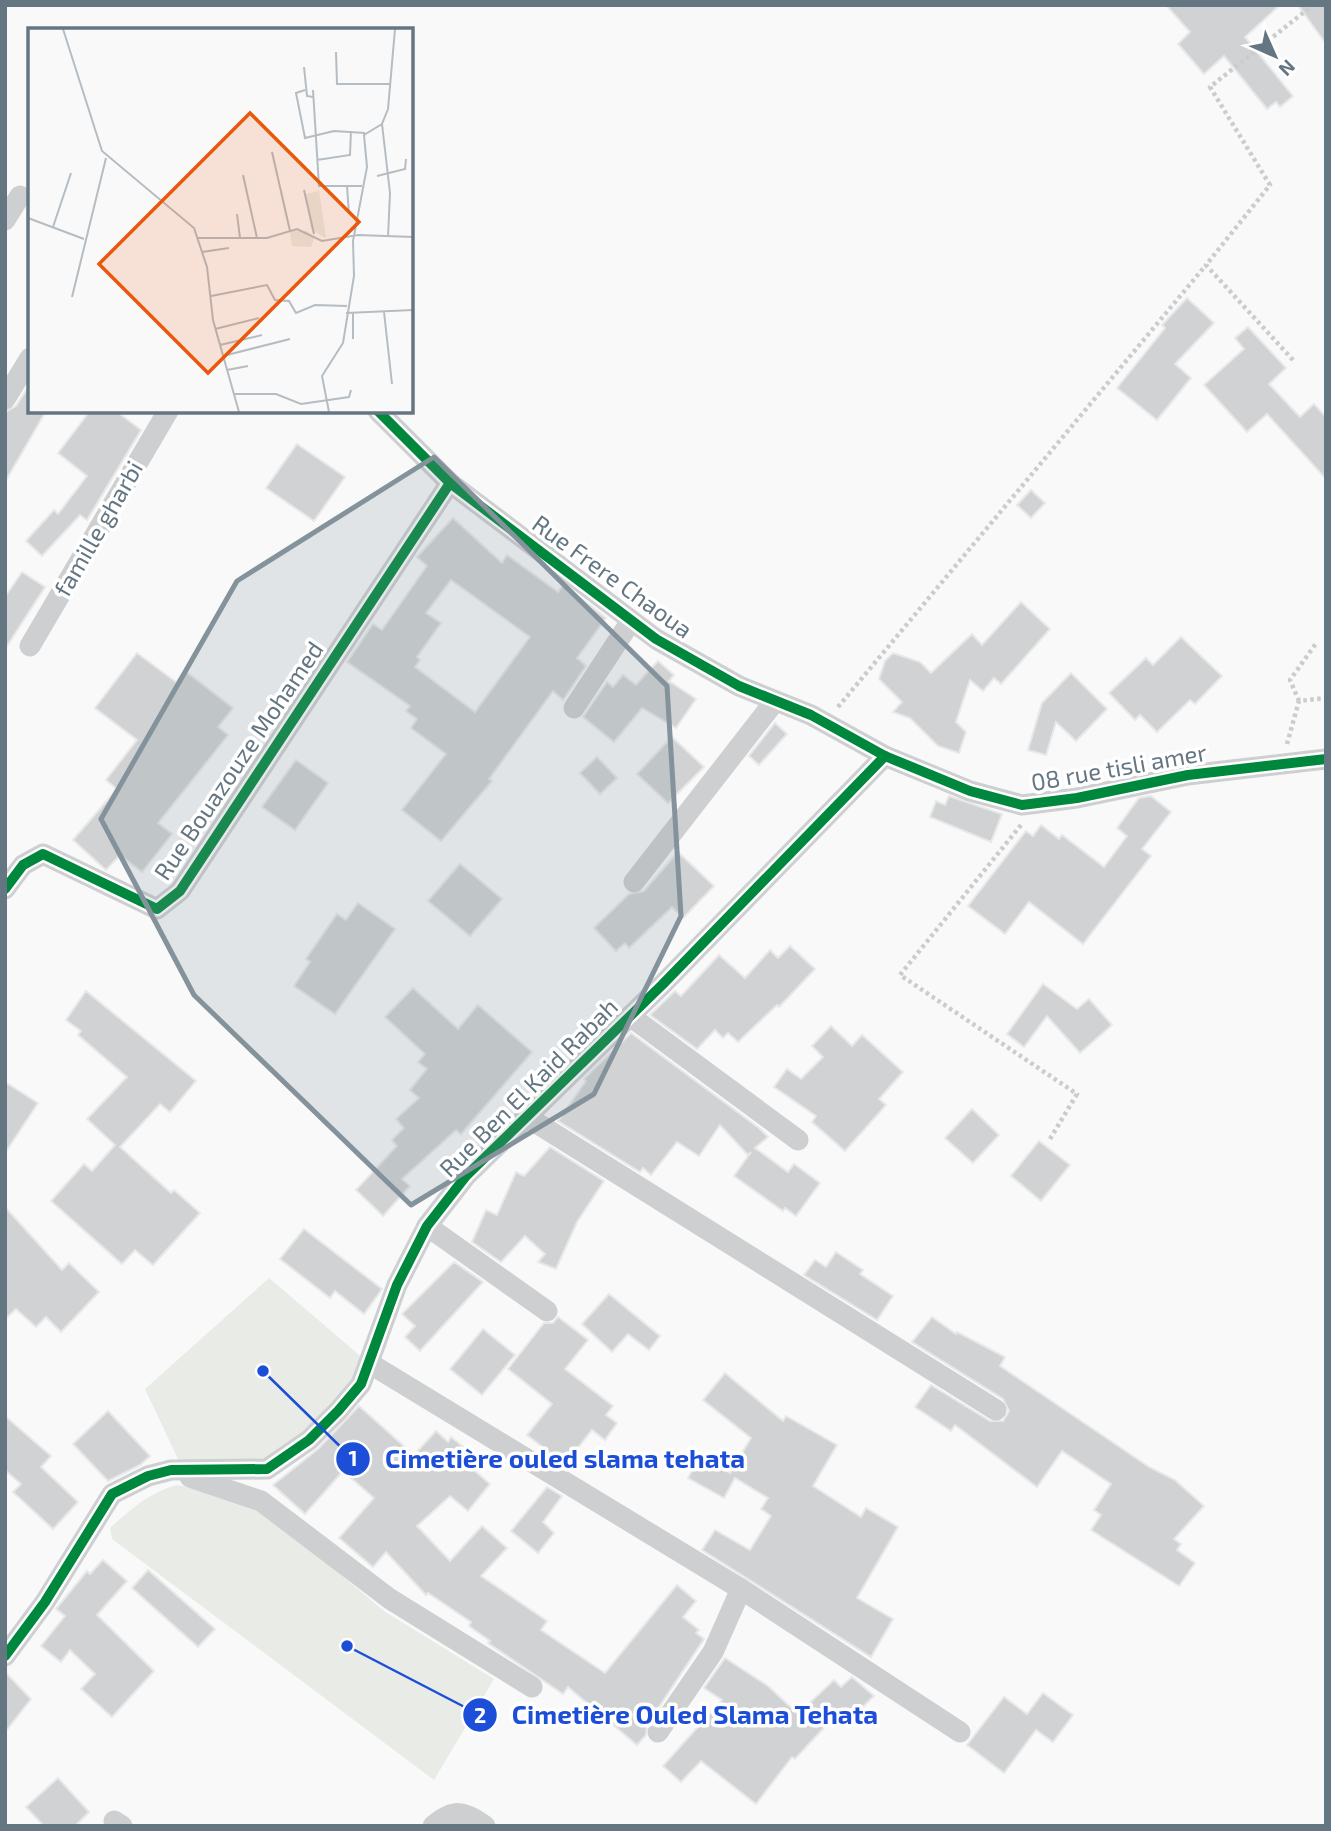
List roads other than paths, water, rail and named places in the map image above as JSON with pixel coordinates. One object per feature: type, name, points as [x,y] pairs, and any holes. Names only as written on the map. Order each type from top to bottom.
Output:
[{"type":"street","points":[[5,220],[18,195]]},
{"type":"street","points":[[5,399],[28,361]]},
{"type":"street","name":"famille gharbi","points":[[30,646],[167,413]]},
{"type":"street","name":"Rue Frere Chaoua","points":[[380,413],[450,483],[656,639],[739,686],[811,715],[885,756]]},
{"type":"street","name":"Rue Bouazouze Mohamed","points":[[5,889],[23,865],[43,854],[157,909],[180,891],[450,483]]},
{"type":"street","points":[[574,708],[631,621]]},
{"type":"street","points":[[634,882],[775,701]]},
{"type":"street","name":"08 rue tisli amer","points":[[885,756],[970,791],[1023,805],[1188,775],[1326,759]]},
{"type":"street","name":"Rue Ben El Kaid Rabah","points":[[5,1656],[45,1602],[112,1494],[148,1476],[171,1471],[267,1469],[309,1440],[338,1411],[361,1384],[397,1286],[427,1226],[466,1176],[631,1016],[885,756]]},
{"type":"street","points":[[631,1016],[798,1140]]},
{"type":"street","points":[[527,1117],[996,1410]]},
{"type":"street","points":[[427,1226],[547,1311]]},
{"type":"street","points":[[369,1363],[741,1589],[960,1732]]},
{"type":"street","points":[[171,1471],[261,1501],[390,1599],[532,1688]]},
{"type":"street","points":[[657,1732],[713,1652],[741,1589]]},
{"type":"street","points":[[433,1826],[452,1812],[464,1811],[485,1826]]},
{"type":"place","name":"Cimetière ouled slama tehata","points":[[263,1371]]},
{"type":"place","name":"Cimetière Ouled Slama Tehata","points":[[347,1646]]}]
